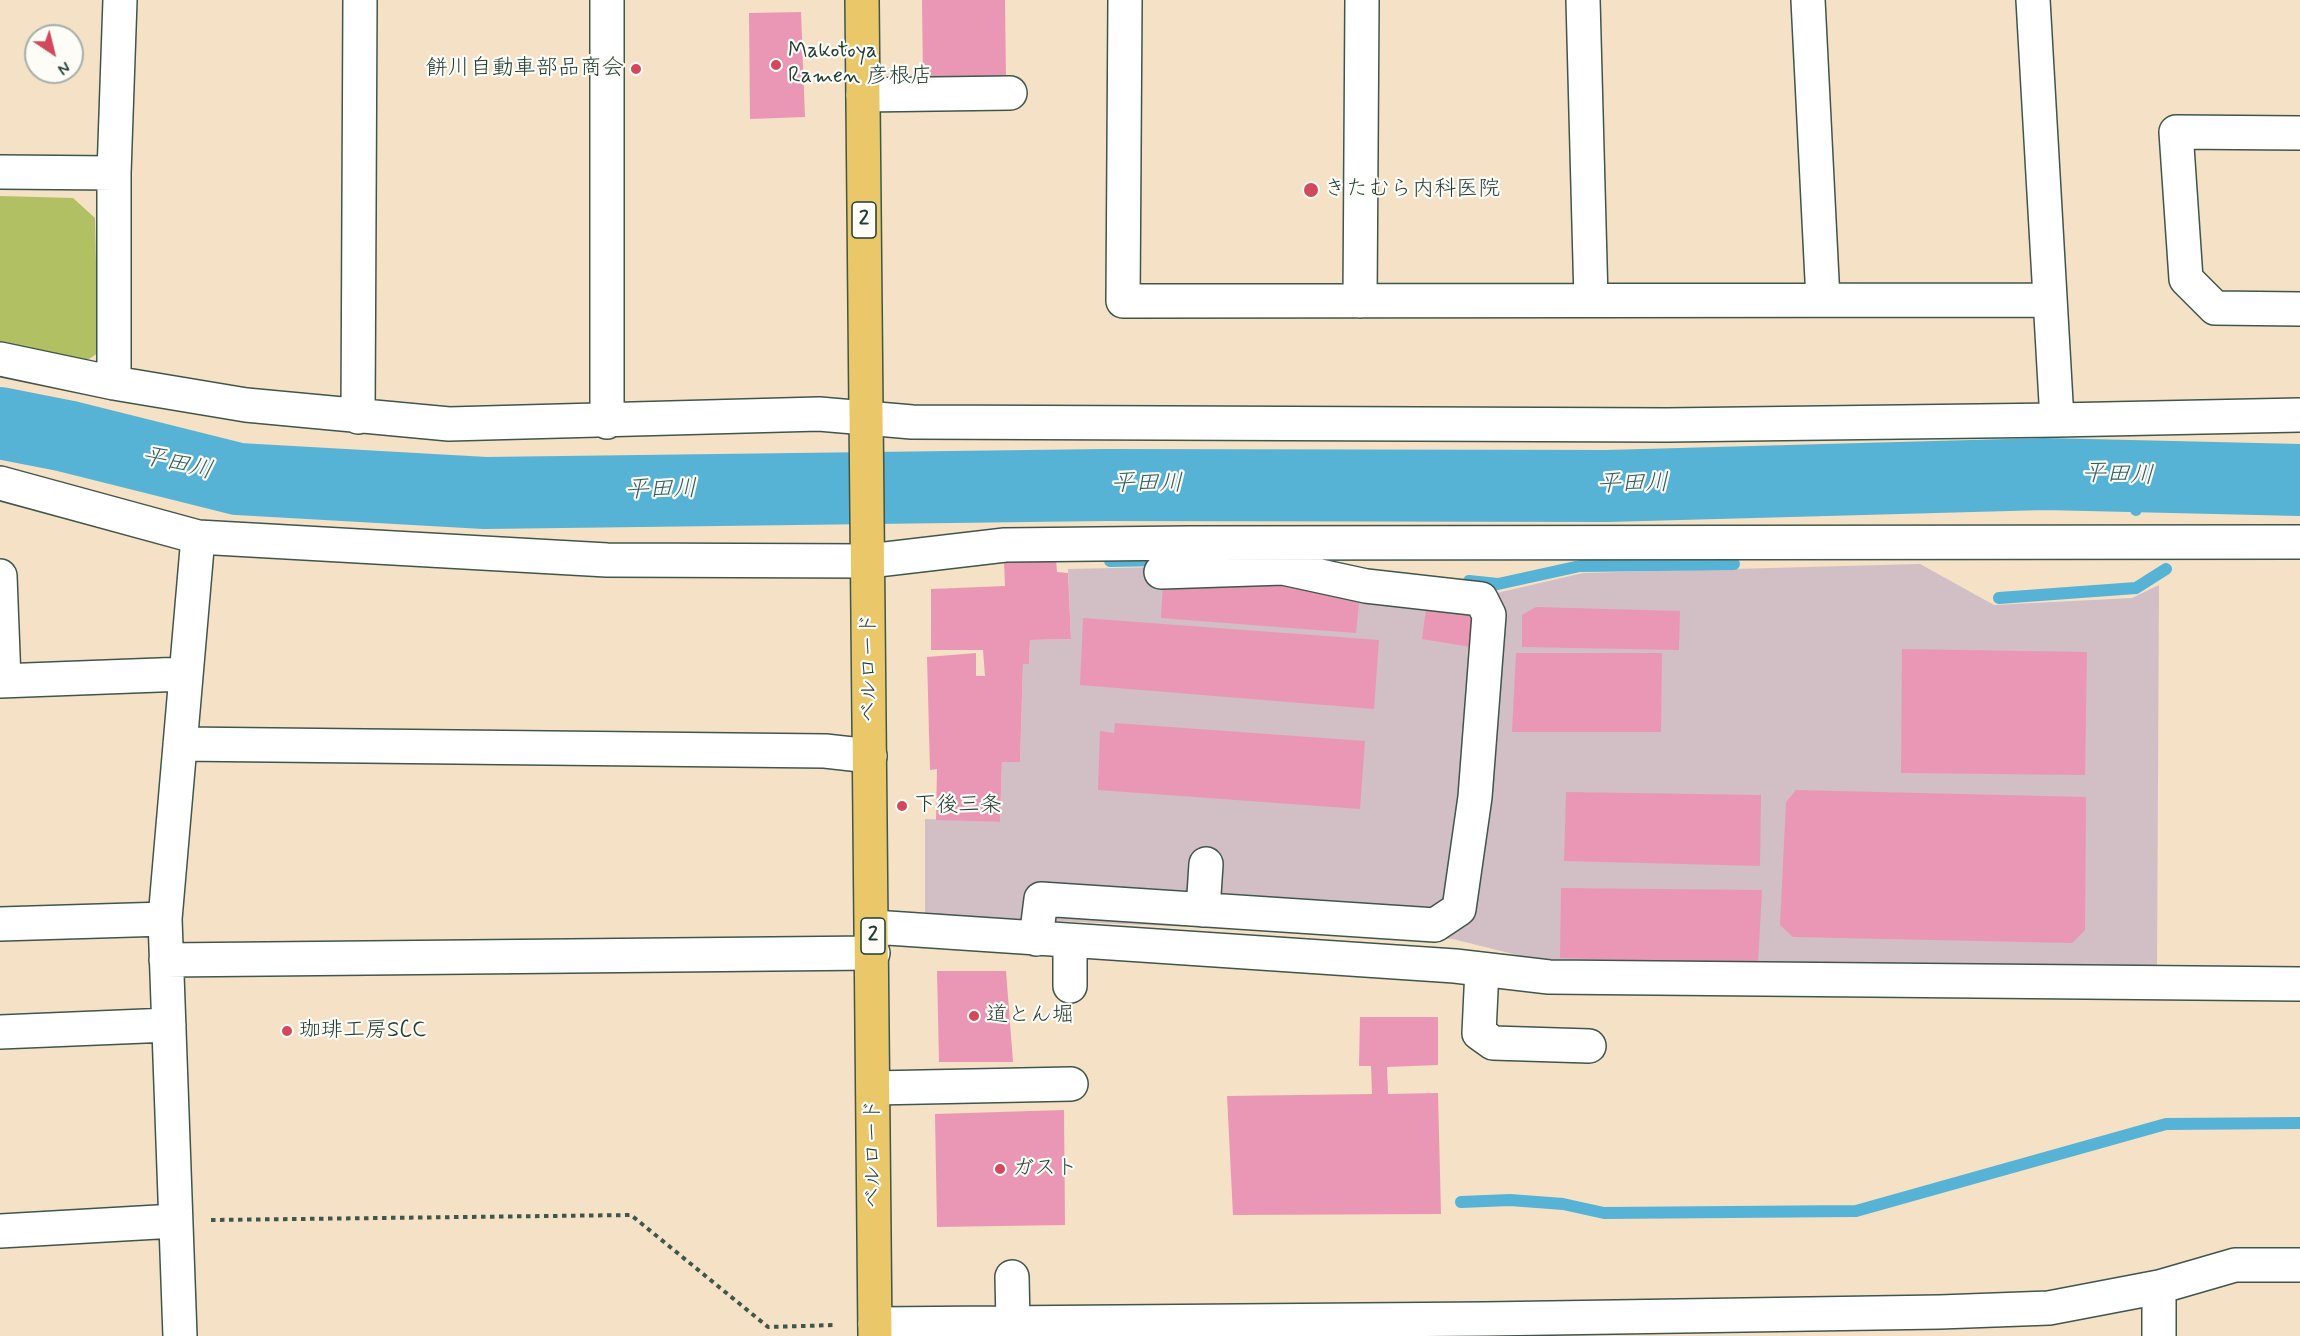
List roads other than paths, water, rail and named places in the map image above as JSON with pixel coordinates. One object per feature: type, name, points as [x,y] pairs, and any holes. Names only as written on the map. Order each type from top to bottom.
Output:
[{"type":"main road","name":"ベルロード","points":[[862,0],[873,940],[875,1330]]},
{"type":"street","points":[[114,383],[114,173],[120,0]]},
{"type":"street","points":[[358,417],[360,0]]},
{"type":"street","points":[[607,0],[607,422]]},
{"type":"street","points":[[1125,0],[1123,301],[2049,300]]},
{"type":"street","points":[[1360,301],[1362,0]]},
{"type":"street","points":[[1584,0],[1591,300]]},
{"type":"street","points":[[1808,0],[1823,300]]},
{"type":"street","points":[[2033,0],[2057,420]]},
{"type":"street","points":[[863,94],[1010,93]]},
{"type":"street","points":[[2300,133],[2176,132],[2186,279],[2215,308],[2300,309]]},
{"type":"street","points":[[0,172],[114,173]]},
{"type":"street","points":[[0,359],[114,383],[246,405],[449,424],[607,422],[819,414],[867,429],[924,422],[1655,425],[2300,415]]},
{"type":"street","points":[[0,483],[198,537],[606,560],[1005,545],[2300,542]]},
{"type":"street","points":[[180,1336],[174,1221],[165,919],[198,537]]},
{"type":"street","points":[[1036,939],[1041,899],[1435,925],[1459,909],[1475,797],[1489,615],[1481,599],[1366,586],[1283,568],[1161,572]]},
{"type":"street","points":[[0,576],[2,681],[185,674]]},
{"type":"street","points":[[180,744],[825,751],[870,756]]},
{"type":"street","points":[[1203,910],[1206,864]]},
{"type":"street","points":[[0,924],[165,919]]},
{"type":"street","points":[[166,960],[873,940],[1036,939],[1482,969],[1549,977],[2300,984]]},
{"type":"street","points":[[1070,941],[1070,986]]},
{"type":"street","points":[[1482,969],[1479,1033],[1492,1043],[1589,1046]]},
{"type":"street","points":[[0,1032],[169,1025]]},
{"type":"street","points":[[874,1088],[1071,1084]]},
{"type":"street","points":[[0,1232],[174,1221]]},
{"type":"street","points":[[875,1330],[1013,1323],[1485,1328],[1941,1324],[2049,1308],[2159,1287],[2235,1265],[2300,1265]]},
{"type":"street","points":[[1012,1277],[1013,1323]]},
{"type":"street","points":[[2159,1287],[2159,1336]]},
{"type":"waterway","name":"平田川","points":[[0,423],[66,436],[238,479],[485,493],[1106,485],[1607,486],[2045,474],[2300,480]]},
{"type":"waterway","points":[[2136,476],[2136,510]]},
{"type":"waterway","points":[[1110,561],[1162,560]]},
{"type":"waterway","points":[[1469,581],[1498,584],[1580,566],[1734,564]]},
{"type":"waterway","points":[[1999,598],[2136,588],[2166,569]]},
{"type":"waterway","points":[[1461,1202],[1510,1200],[1563,1204],[1604,1213],[1856,1211],[2166,1124],[2300,1123]]},
{"type":"place","name":"Makotoya Ramen 彦根店","points":[[776,65]]},
{"type":"place","name":"餅川自動車部品商会","points":[[636,69]]},
{"type":"place","name":"きたむら内科医院","points":[[1311,190]]},
{"type":"place","name":"下後三条","points":[[902,806]]},
{"type":"place","name":"道とん堀","points":[[974,1016]]},
{"type":"place","name":"珈琲工房SCC","points":[[287,1031]]},
{"type":"place","name":"ガスト","points":[[1000,1169]]}]
